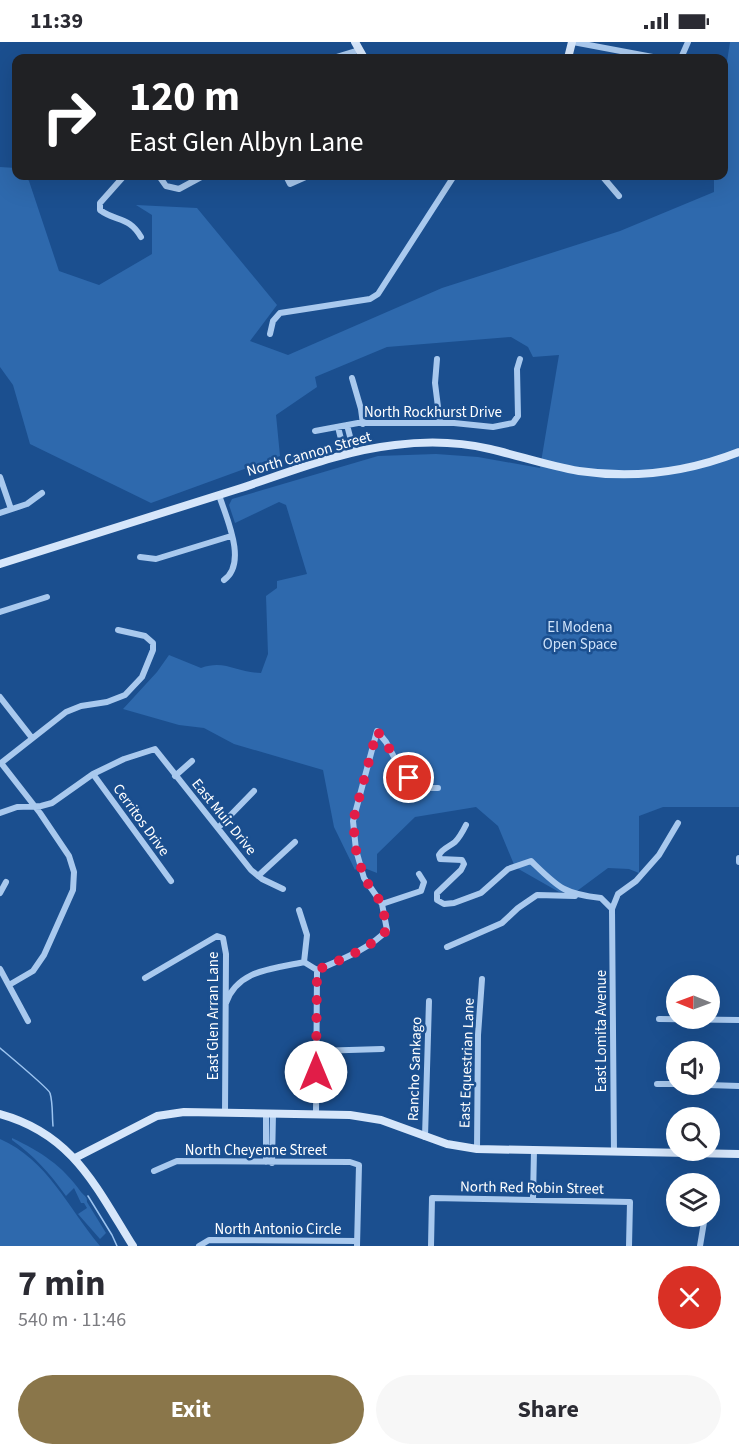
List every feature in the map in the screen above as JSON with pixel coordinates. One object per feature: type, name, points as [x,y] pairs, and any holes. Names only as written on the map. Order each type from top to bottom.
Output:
[{"type":"main road","name":"North Cannon Street","points":[[0,564],[354,452],[413,443],[462,444],[489,448],[579,471],[643,474],[707,464],[739,452]]},
{"type":"main road","points":[[75,1158],[157,1116],[184,1112],[350,1115],[381,1120],[447,1144],[477,1149],[739,1154]]},
{"type":"main road","points":[[0,1114],[12,1117],[48,1135],[75,1158],[96,1186],[133,1246]]},
{"type":"street","points":[[572,42],[636,54]]},
{"type":"street","points":[[341,54],[357,46]]},
{"type":"street","points":[[120,180],[100,203],[100,210],[126,220],[137,229],[141,237]]},
{"type":"street","points":[[162,180],[166,186],[179,189],[196,180]]},
{"type":"street","points":[[270,334],[273,321],[280,313],[374,297],[385,285],[451,180]]},
{"type":"street","points":[[605,180],[619,196]]},
{"type":"street","points":[[437,359],[435,383],[440,423]]},
{"type":"street","name":"North Rockhurst Drive","points":[[315,432],[363,424],[440,423],[488,427],[511,424],[517,419],[517,369],[520,359]]},
{"type":"street","points":[[352,378],[363,424]]},
{"type":"street","name":"North Rockhurst Drive","points":[[347,425],[354,452]]},
{"type":"street","points":[[338,427],[345,455]]},
{"type":"street","points":[[0,477],[10,509]]},
{"type":"street","points":[[0,513],[27,504],[42,493]]},
{"type":"street","points":[[219,495],[236,553],[234,566],[230,575],[224,580]]},
{"type":"street","points":[[140,557],[156,560],[231,536]]},
{"type":"street","points":[[0,612],[47,597]]},
{"type":"street","points":[[9,985],[33,971],[44,955],[73,890],[74,872],[69,856],[36,806],[1,763],[66,712],[125,695],[142,677],[153,650],[153,643],[145,636],[118,630]]},
{"type":"street","points":[[0,697],[32,738]]},
{"type":"street","points":[[317,970],[348,956],[382,936],[387,930],[382,904],[364,878],[356,850],[353,821],[377,731],[386,742],[400,768],[418,788],[438,788]]},
{"type":"street","name":"East Muir Drive","points":[[93,774],[124,759],[155,749],[258,876],[282,889]]},
{"type":"street","points":[[175,776],[192,761]]},
{"type":"street","points":[[0,813],[17,807],[45,806],[58,800],[93,774]]},
{"type":"street","name":"Cerritos Drive","points":[[93,774],[171,881]]},
{"type":"street","points":[[218,828],[254,791]]},
{"type":"street","points":[[447,947],[502,922],[537,895],[601,898],[612,909],[618,894],[636,881],[659,855],[678,823]]},
{"type":"street","points":[[466,825],[454,843],[441,850],[439,855],[440,859],[462,860],[464,864],[461,870],[436,893],[437,900],[444,904],[453,903],[481,893],[508,869],[531,861],[558,887],[579,896]]},
{"type":"street","points":[[258,876],[295,842]]},
{"type":"street","points":[[382,904],[421,891],[424,882],[419,874]]},
{"type":"street","points":[[0,893],[6,882]]},
{"type":"street","name":"East Lomita Avenue","points":[[612,909],[614,1152]]},
{"type":"street","points":[[299,910],[307,935],[304,962]]},
{"type":"street","name":"East Glen Arran Lane","points":[[144,978],[220,936],[224,939],[226,954],[225,1113]]},
{"type":"street","points":[[226,1003],[234,986],[250,975],[304,962],[317,970]]},
{"type":"street","points":[[0,969],[28,1021]]},
{"type":"street","points":[[316,1114],[317,970]]},
{"type":"street","name":"East Equestrian Lane","points":[[477,1149],[478,1035],[482,979]]},
{"type":"street","name":"Rancho Sankago","points":[[424,1137],[429,1001]]},
{"type":"street","points":[[659,1019],[739,1020]]},
{"type":"street","points":[[316,1051],[382,1049]]},
{"type":"street","points":[[657,1084],[666,1084]]},
{"type":"street","points":[[720,1085],[739,1086]]},
{"type":"street","points":[[269,1162],[270,1113]]},
{"type":"street","points":[[533,1199],[534,1150]]},
{"type":"street","name":"North Cheyenne Street","points":[[154,1171],[177,1161],[350,1162],[359,1165],[357,1243]]},
{"type":"street","name":"North Red Robin Street","points":[[431,1246],[432,1198],[630,1202],[629,1246]]},
{"type":"street","points":[[700,1246],[703,1227]]},
{"type":"street","name":"North Antonio Circle","points":[[200,1246],[209,1240],[357,1243]]},
{"type":"green space","name":"El Modena Open Space","points":[[730,42],[739,42],[739,807],[663,807],[639,816],[639,873],[629,869],[608,868],[577,891],[559,892],[515,867],[498,826],[476,807],[415,817],[377,854],[377,873],[359,866],[355,870],[334,827],[323,770],[234,744],[204,728],[179,725],[123,709],[157,672],[169,655],[201,668],[217,665],[261,673],[268,654],[266,596],[277,588],[277,581],[307,574],[286,505],[279,502],[235,523],[229,505],[232,499],[378,456],[436,454],[478,457],[540,468],[559,355],[533,357],[528,347],[511,337],[387,347],[315,377],[317,387],[276,415],[280,456],[151,503],[30,444],[13,385],[0,367],[0,167],[12,168],[12,180],[29,181],[59,271],[99,285],[152,254],[152,215],[136,205],[197,208],[277,305],[250,341],[288,355],[442,288],[620,231],[714,192],[714,180],[728,180],[728,55]]},
{"type":"green space","points":[[12,1138],[50,1160],[74,1183],[86,1198],[106,1233],[100,1239],[78,1214],[87,1208],[84,1203],[81,1203],[74,1188],[66,1196],[41,1165]]},
{"type":"green space","points":[[0,1139],[17,1148],[44,1172],[100,1246],[0,1246]]},
{"type":"waterway","points":[[0,1048],[48,1090],[52,1105],[53,1126]]},
{"type":"waterway","points":[[88,1196],[117,1246]]},
{"type":"route","points":[[316,1072],[317,970],[348,956],[382,936],[387,930],[382,904],[364,878],[356,850],[353,821],[377,731],[386,742],[400,768],[409,778]]}]
